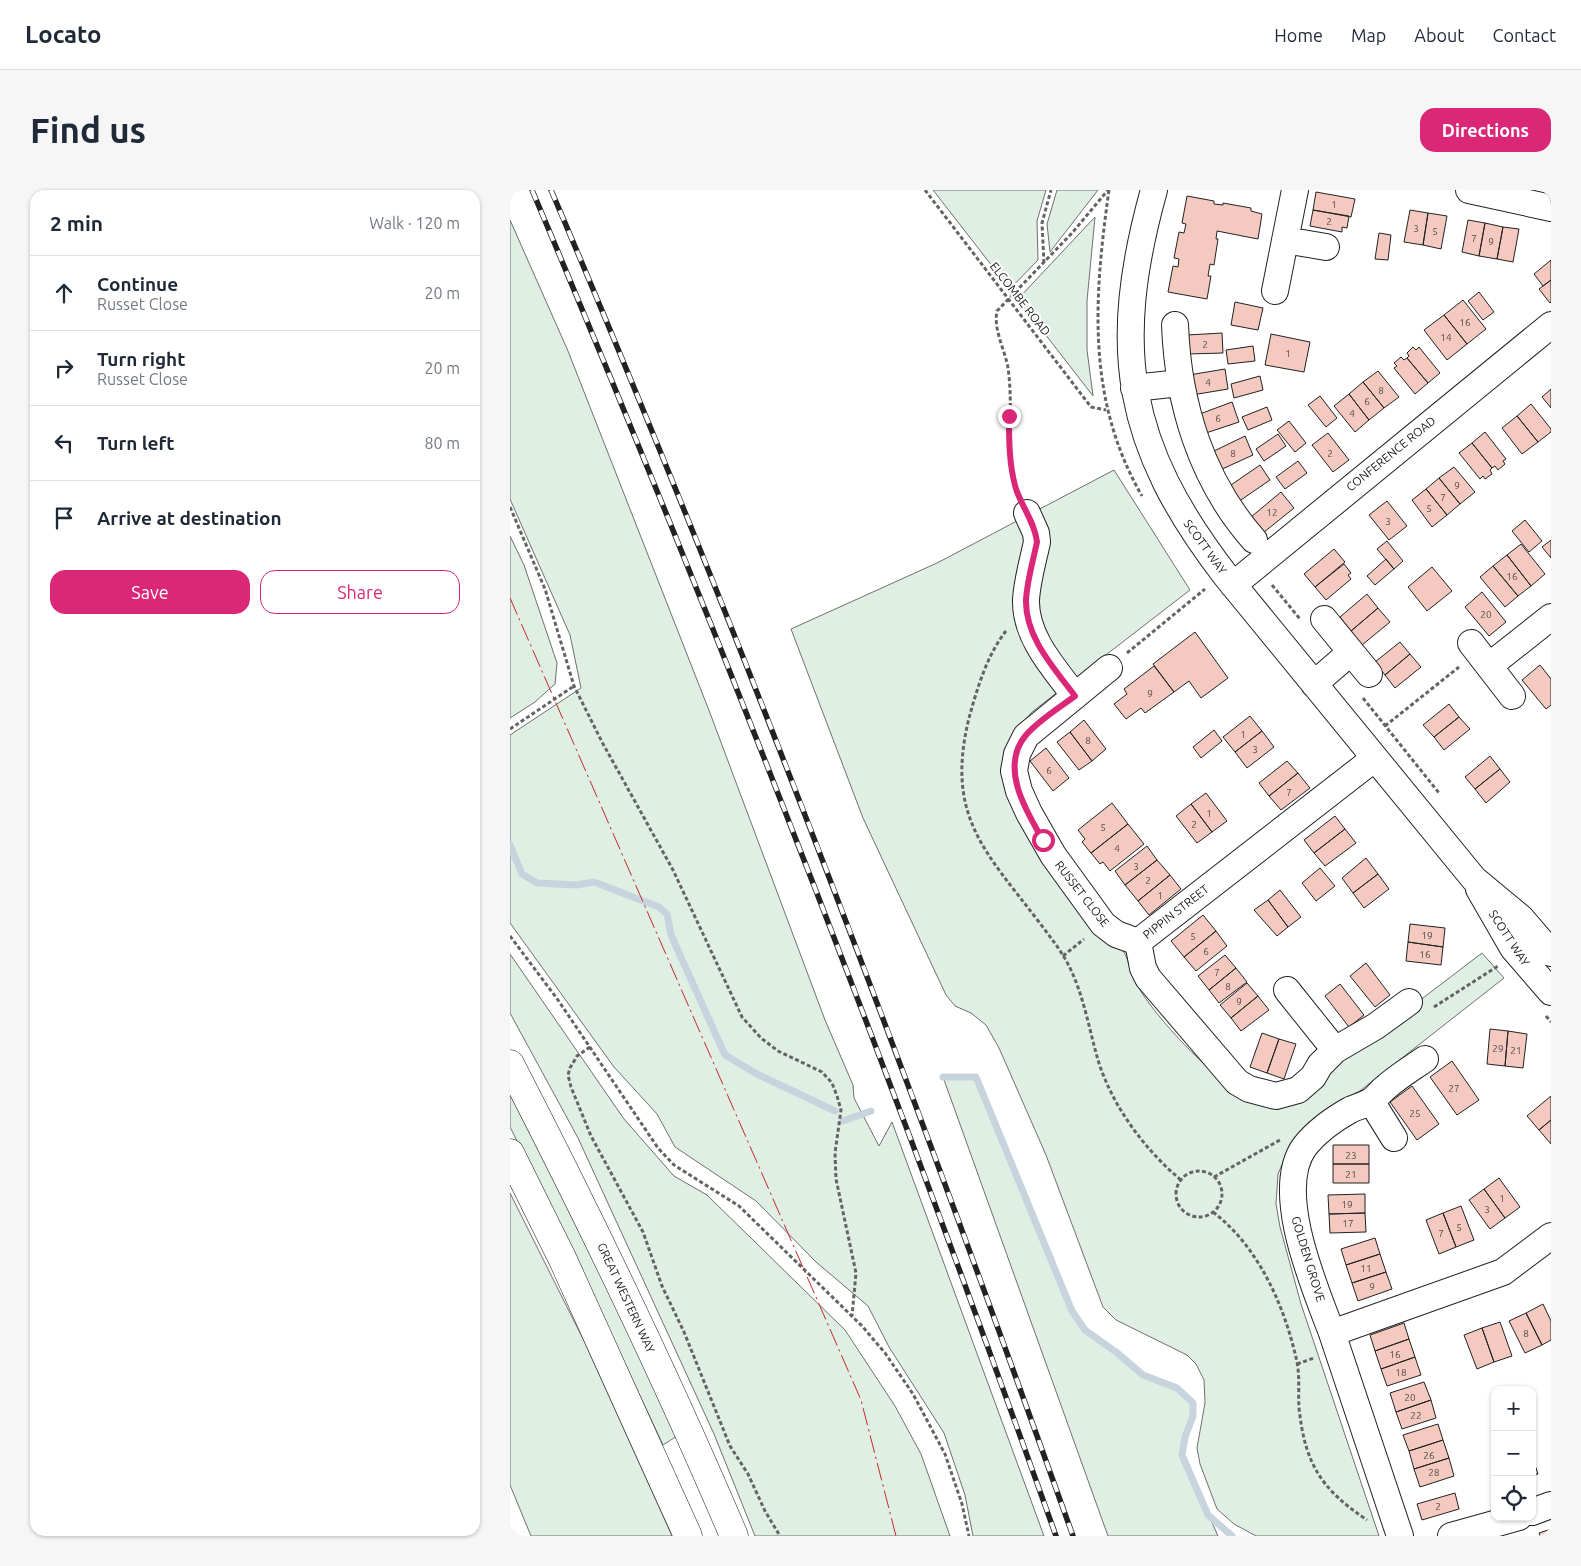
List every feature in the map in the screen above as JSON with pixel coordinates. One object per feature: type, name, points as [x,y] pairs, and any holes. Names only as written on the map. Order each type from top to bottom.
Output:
[{"type":"main road","name":"GREAT WESTERN WAY","points":[[510,1064],[590,1224],[677,1408],[734,1536]]},
{"type":"main road","points":[[510,1153],[563,1260],[688,1536]]},
{"type":"street","name":"SCOTT WAY","points":[[1154,190],[1138,252],[1131,302],[1131,356],[1134,388],[1148,442],[1172,498],[1201,544],[1221,586],[1314,684],[1474,879],[1512,948],[1551,992]]},
{"type":"street","points":[[1275,291],[1295,190]]},
{"type":"street","points":[[1469,190],[1505,193],[1551,208]]},
{"type":"street","points":[[1285,240],[1326,247]]},
{"type":"street","points":[[1175,325],[1180,383],[1190,427],[1226,506],[1254,540]]},
{"type":"street","name":"CONFERENCE ROAD","points":[[1221,586],[1551,325]]},
{"type":"street","points":[[1134,388],[1180,383]]},
{"type":"street","points":[[1027,513],[1036,534],[1037,542],[1028,580],[1027,610],[1029,626],[1040,647],[1075,696]]},
{"type":"street","points":[[1512,696],[1479,654],[1551,617]]},
{"type":"street","points":[[1324,619],[1369,674]]},
{"type":"street","points":[[1314,684],[1351,652]]},
{"type":"street","name":"RUSSET CLOSE","points":[[1109,668],[1026,736],[1014,765],[1019,791],[1043,840],[1103,924],[1116,934],[1138,942]]},
{"type":"street","name":"PIPPIN STREET","points":[[1375,758],[1138,942],[1143,968],[1148,978],[1238,1082],[1250,1089],[1276,1096],[1298,1090],[1313,1077],[1320,1065],[1335,1050],[1376,1026],[1409,1002]]},
{"type":"street","name":"SCOTT WAY","points":[[1474,879],[1521,918],[1551,953]]},
{"type":"street","points":[[1287,990],[1335,1050]]},
{"type":"street","name":"GOLDEN GROVE","points":[[1400,1536],[1300,1241],[1294,1211],[1294,1182],[1304,1147],[1324,1127],[1350,1110],[1371,1101],[1384,1088],[1425,1059]]},
{"type":"street","points":[[1371,1101],[1394,1138]]},
{"type":"street","points":[[1332,1333],[1503,1272],[1551,1236]]},
{"type":"street","points":[[1536,1510],[1551,1504]]},
{"type":"street","points":[[1451,1536],[1505,1521]]},
{"type":"path","name":"ELCOMBE ROAD","points":[[925,190],[1091,407],[1106,410],[1101,381],[1098,327],[1103,233],[1108,190]]},
{"type":"path","points":[[1044,264],[1042,222],[1051,190]]},
{"type":"path","points":[[1027,513],[1016,490],[1011,469],[1010,391],[1005,350],[996,324],[997,311],[1044,264],[1108,190]]},
{"type":"path","points":[[510,506],[545,589],[574,686],[602,742],[673,870],[742,1017],[761,1038],[778,1051],[822,1072],[834,1090],[841,1110],[835,1153],[836,1179],[856,1273],[852,1316]]},
{"type":"path","points":[[1109,668],[1221,586]]},
{"type":"path","points":[[1027,610],[1014,620],[1002,635],[983,675],[974,700],[966,731],[963,756],[963,783],[967,812],[972,828],[983,849],[1070,967],[1084,1005],[1099,1062],[1124,1114],[1162,1164],[1181,1180]]},
{"type":"path","points":[[1385,726],[1479,654]]},
{"type":"path","points":[[510,729],[574,686]]},
{"type":"path","points":[[510,936],[553,992],[658,1148],[674,1165],[739,1206],[852,1316],[885,1353],[918,1402],[945,1454],[955,1479],[969,1536]]},
{"type":"path","points":[[590,1047],[577,1056],[570,1068],[568,1076],[571,1087],[592,1136],[643,1232],[662,1286],[684,1332],[730,1446],[748,1474],[765,1511],[780,1536]]},
{"type":"path","points":[[1205,1172],[1217,1180],[1221,1186],[1221,1201],[1212,1212],[1198,1217],[1184,1212],[1177,1198],[1176,1190],[1181,1180],[1190,1173],[1205,1172]]},
{"type":"path","points":[[1212,1212],[1232,1228],[1255,1256],[1281,1310],[1297,1364],[1299,1406],[1304,1440],[1313,1465],[1337,1498],[1372,1525]]},
{"type":"green space","points":[[933,190],[1046,190],[1037,221],[1038,260],[1010,289]]},
{"type":"green space","points":[[1057,190],[1098,190],[1050,252],[1047,224]]},
{"type":"green space","points":[[1095,217],[1087,301],[1087,350],[1093,396],[1018,299]]},
{"type":"green space","points":[[510,220],[568,351],[710,713],[825,1020],[853,1085],[854,1098],[879,1146],[892,1122],[1044,1536],[973,1536],[965,1495],[944,1433],[889,1347],[868,1306],[816,1262],[756,1201],[675,1147],[657,1114],[614,1067],[510,923],[510,735],[581,688],[570,635],[510,499]]},
{"type":"green space","points":[[1114,470],[1190,590],[1032,712],[1019,727],[1004,762],[1122,949],[1137,985],[1157,1014],[1199,1060],[1241,1096],[1326,1072],[1482,953],[1504,978],[1356,1094],[1287,1153],[1278,1174],[1276,1204],[1280,1227],[1301,1304],[1379,1536],[1256,1536],[1234,1524],[1217,1509],[1200,1464],[1197,1448],[1205,1403],[1204,1380],[1196,1364],[1187,1355],[1116,1320],[1103,1307],[1046,1155],[999,1048],[986,1025],[971,1013],[955,1006],[946,995],[863,818],[791,629],[937,563]]},
{"type":"green space","points":[[510,536],[524,565],[557,663],[555,684],[535,702],[510,718]]},
{"type":"green space","points":[[510,954],[624,1119],[674,1176],[707,1195],[845,1330],[895,1406],[921,1454],[950,1536],[755,1536],[714,1434],[578,1138],[510,1013]]},
{"type":"green space","points":[[943,1077],[976,1077],[1072,1311],[1085,1330],[1116,1352],[1143,1375],[1177,1388],[1193,1403],[1193,1416],[1185,1437],[1182,1455],[1218,1536],[1108,1536]]},
{"type":"green space","points":[[510,1093],[598,1268],[677,1436],[663,1445],[572,1250],[510,1127]]},
{"type":"green space","points":[[510,1193],[584,1341],[672,1536],[531,1536],[510,1485]]},
{"type":"building","points":[[1316,192],[1355,199],[1351,217],[1313,210]]},
{"type":"building","points":[[1187,196],[1214,201],[1214,204],[1223,205],[1223,203],[1251,208],[1251,211],[1262,214],[1258,239],[1217,231],[1216,239],[1218,239],[1214,265],[1210,264],[1208,276],[1211,276],[1207,299],[1168,292],[1173,266],[1178,267],[1179,259],[1174,258],[1179,232],[1184,233],[1186,224],[1182,223]]},
{"type":"building","points":[[1313,210],[1349,216],[1347,228],[1342,227],[1342,232],[1310,226]]},
{"type":"building","points":[[1410,210],[1428,213],[1423,245],[1404,242]]},
{"type":"building","points":[[1428,213],[1447,216],[1441,249],[1423,245]]},
{"type":"building","points":[[1468,220],[1485,223],[1479,256],[1462,252]]},
{"type":"building","points":[[1485,223],[1503,227],[1497,259],[1479,256]]},
{"type":"building","points":[[1503,227],[1519,229],[1513,262],[1497,259]]},
{"type":"building","points":[[1379,233],[1391,235],[1388,260],[1375,259]]},
{"type":"building","points":[[1551,260],[1551,280],[1543,286],[1534,274]]},
{"type":"building","points":[[1551,280],[1551,302],[1550,303],[1539,289]]},
{"type":"building","points":[[1479,292],[1494,312],[1483,320],[1468,301]]},
{"type":"building","points":[[1463,300],[1486,329],[1467,344],[1444,315]]},
{"type":"building","points":[[1235,302],[1263,308],[1258,330],[1231,325]]},
{"type":"building","points":[[1444,315],[1467,344],[1447,360],[1424,330]]},
{"type":"building","points":[[1222,333],[1223,353],[1188,354],[1187,335]]},
{"type":"building","points":[[1271,334],[1310,342],[1304,372],[1265,365]]},
{"type":"building","points":[[1253,346],[1255,361],[1228,364],[1226,350]]},
{"type":"building","points":[[1413,347],[1416,350],[1419,347],[1440,373],[1428,383],[1407,358],[1409,356],[1407,353]]},
{"type":"building","points":[[1401,357],[1404,360],[1407,358],[1428,383],[1415,394],[1394,368],[1397,366],[1394,363]]},
{"type":"building","points":[[1225,369],[1228,389],[1192,395],[1189,375]]},
{"type":"building","points":[[1378,371],[1399,397],[1384,408],[1363,382]]},
{"type":"building","points":[[1260,376],[1263,390],[1234,398],[1231,384]]},
{"type":"building","points":[[1363,382],[1384,408],[1369,420],[1349,394]]},
{"type":"building","points":[[1551,389],[1551,408],[1542,397]]},
{"type":"building","points":[[1349,394],[1369,420],[1355,432],[1334,406]]},
{"type":"building","points":[[1320,396],[1337,418],[1326,427],[1308,405]]},
{"type":"building","points":[[1232,402],[1239,422],[1203,434],[1197,415]]},
{"type":"building","points":[[1531,404],[1551,429],[1551,432],[1538,442],[1517,416]]},
{"type":"building","points":[[1267,407],[1272,420],[1248,430],[1242,417]]},
{"type":"building","points":[[1517,416],[1538,442],[1522,454],[1502,428]]},
{"type":"building","points":[[1289,421],[1306,443],[1295,452],[1277,430]]},
{"type":"building","points":[[1485,432],[1506,459],[1503,461],[1505,464],[1498,470],[1495,466],[1492,468],[1472,443]]},
{"type":"building","points":[[1328,433],[1349,460],[1333,472],[1312,445]]},
{"type":"building","points":[[1278,434],[1286,446],[1264,461],[1256,449]]},
{"type":"building","points":[[1245,436],[1253,455],[1220,470],[1212,452]]},
{"type":"building","points":[[1472,443],[1492,468],[1490,470],[1492,474],[1485,479],[1483,476],[1480,479],[1459,453]]},
{"type":"building","points":[[1298,461],[1307,473],[1285,489],[1276,477]]},
{"type":"building","points":[[1260,465],[1270,480],[1238,502],[1228,487]]},
{"type":"building","points":[[1454,467],[1475,492],[1460,504],[1439,478]]},
{"type":"building","points":[[1439,478],[1460,504],[1447,515],[1426,489]]},
{"type":"building","points":[[1426,489],[1447,515],[1432,527],[1412,500]]},
{"type":"building","points":[[1281,492],[1294,508],[1263,533],[1251,517]]},
{"type":"building","points":[[1387,501],[1407,526],[1389,540],[1369,515]]},
{"type":"building","points":[[1525,520],[1542,541],[1529,552],[1512,531]]},
{"type":"building","points":[[1551,540],[1551,558],[1542,547]]},
{"type":"building","points":[[1387,541],[1403,561],[1394,569],[1377,549]]},
{"type":"building","points":[[1521,544],[1545,574],[1531,586],[1507,555]]},
{"type":"building","points":[[1334,549],[1345,562],[1315,587],[1304,574]]},
{"type":"building","points":[[1507,555],[1531,586],[1518,596],[1493,566]]},
{"type":"building","points":[[1386,559],[1394,569],[1375,585],[1367,576]]},
{"type":"building","points":[[1344,564],[1351,573],[1348,575],[1351,579],[1326,600],[1315,587]]},
{"type":"building","points":[[1493,566],[1518,596],[1505,607],[1480,577]]},
{"type":"building","points":[[1432,567],[1452,591],[1427,611],[1408,587]]},
{"type":"building","points":[[1482,592],[1506,622],[1489,636],[1465,607]]},
{"type":"building","points":[[1367,594],[1378,608],[1351,631],[1340,617]]},
{"type":"building","points":[[1378,608],[1390,622],[1362,645],[1351,631]]},
{"type":"building","points":[[1195,632],[1228,678],[1201,698],[1189,681],[1174,692],[1153,664]]},
{"type":"building","points":[[1400,642],[1410,654],[1385,675],[1375,662]]},
{"type":"building","points":[[1410,654],[1421,667],[1395,688],[1385,675]]},
{"type":"building","points":[[1540,665],[1551,679],[1551,705],[1546,709],[1522,680]]},
{"type":"building","points":[[1154,666],[1174,692],[1145,713],[1141,708],[1126,719],[1114,704],[1127,694],[1124,689]]},
{"type":"building","points":[[1449,704],[1459,717],[1434,737],[1423,725]]},
{"type":"building","points":[[1250,716],[1262,731],[1235,752],[1223,737]]},
{"type":"building","points":[[1459,717],[1470,729],[1444,750],[1434,737]]},
{"type":"building","points":[[1084,720],[1106,749],[1092,761],[1070,732]]},
{"type":"building","points":[[1214,730],[1222,741],[1201,758],[1193,747]]},
{"type":"building","points":[[1262,731],[1274,747],[1247,768],[1235,752]]},
{"type":"building","points":[[1070,732],[1092,761],[1079,770],[1057,742]]},
{"type":"building","points":[[1046,748],[1069,778],[1053,791],[1030,761]]},
{"type":"building","points":[[1490,756],[1500,769],[1475,789],[1465,777]]},
{"type":"building","points":[[1287,761],[1298,773],[1269,796],[1259,783]]},
{"type":"building","points":[[1500,769],[1510,782],[1486,803],[1475,789]]},
{"type":"building","points":[[1298,773],[1310,788],[1281,810],[1269,796]]},
{"type":"building","points":[[1206,793],[1227,821],[1212,832],[1191,804]]},
{"type":"building","points":[[1112,803],[1128,824],[1091,853],[1082,842],[1085,839],[1078,830]]},
{"type":"building","points":[[1191,804],[1212,832],[1197,843],[1176,816]]},
{"type":"building","points":[[1335,816],[1345,829],[1314,853],[1304,840]]},
{"type":"building","points":[[1128,824],[1144,844],[1110,871],[1103,862],[1100,864],[1091,853]]},
{"type":"building","points":[[1345,829],[1356,843],[1325,866],[1314,853]]},
{"type":"building","points":[[1147,846],[1157,860],[1125,885],[1115,871]]},
{"type":"building","points":[[1366,858],[1378,874],[1353,893],[1342,878]]},
{"type":"building","points":[[1157,860],[1170,875],[1138,901],[1125,885]]},
{"type":"building","points":[[1320,868],[1335,886],[1316,901],[1302,883]]},
{"type":"building","points":[[1378,874],[1389,889],[1364,908],[1353,893]]},
{"type":"building","points":[[1170,875],[1181,889],[1149,915],[1138,901]]},
{"type":"building","points":[[1280,890],[1301,917],[1288,927],[1268,900]]},
{"type":"building","points":[[1268,900],[1288,927],[1277,936],[1254,910]]},
{"type":"building","points":[[1203,915],[1216,931],[1184,957],[1171,941]]},
{"type":"building","points":[[1410,924],[1445,928],[1443,947],[1408,942]]},
{"type":"building","points":[[1216,931],[1227,946],[1196,971],[1184,957]]},
{"type":"building","points":[[1408,942],[1443,947],[1441,965],[1406,961]]},
{"type":"building","points":[[1225,955],[1236,968],[1209,990],[1198,976]]},
{"type":"building","points":[[1366,963],[1390,995],[1375,1007],[1350,976]]},
{"type":"building","points":[[1236,968],[1247,982],[1219,1003],[1209,990]]},
{"type":"building","points":[[1247,983],[1258,996],[1231,1018],[1220,1005]]},
{"type":"building","points":[[1340,984],[1364,1015],[1349,1027],[1325,996]]},
{"type":"building","points":[[1258,996],[1269,1010],[1241,1031],[1231,1018]]},
{"type":"building","points":[[1490,1029],[1508,1031],[1505,1066],[1487,1064]]},
{"type":"building","points":[[1508,1031],[1527,1034],[1523,1068],[1505,1066]]},
{"type":"building","points":[[1262,1033],[1279,1039],[1267,1073],[1250,1067]]},
{"type":"building","points":[[1279,1039],[1296,1044],[1284,1079],[1267,1073]]},
{"type":"building","points":[[1452,1061],[1479,1100],[1457,1115],[1430,1077]]},
{"type":"building","points":[[1412,1086],[1439,1124],[1417,1140],[1390,1102]]},
{"type":"building","points":[[1551,1096],[1551,1120],[1539,1130],[1527,1116]]},
{"type":"building","points":[[1551,1120],[1551,1144],[1539,1130]]},
{"type":"building","points":[[1333,1145],[1369,1145],[1369,1164],[1333,1164]]},
{"type":"building","points":[[1333,1164],[1369,1164],[1369,1183],[1333,1183]]},
{"type":"building","points":[[1499,1178],[1520,1207],[1505,1218],[1484,1189]]},
{"type":"building","points":[[1484,1189],[1505,1218],[1490,1229],[1469,1200]]},
{"type":"building","points":[[1365,1194],[1365,1213],[1329,1214],[1328,1195]]},
{"type":"building","points":[[1461,1206],[1474,1240],[1456,1247],[1443,1213]]},
{"type":"building","points":[[1365,1213],[1366,1232],[1330,1233],[1329,1214]]},
{"type":"building","points":[[1443,1213],[1456,1247],[1439,1254],[1426,1220]]},
{"type":"building","points":[[1375,1238],[1380,1254],[1346,1265],[1341,1249]]},
{"type":"building","points":[[1380,1254],[1386,1272],[1352,1283],[1346,1265]]},
{"type":"building","points":[[1386,1272],[1392,1289],[1358,1301],[1352,1283]]},
{"type":"building","points":[[1543,1304],[1551,1321],[1551,1340],[1542,1345],[1526,1313]]},
{"type":"building","points":[[1526,1313],[1542,1345],[1525,1353],[1509,1321]]},
{"type":"building","points":[[1500,1322],[1512,1356],[1494,1362],[1482,1328]]},
{"type":"building","points":[[1404,1323],[1409,1339],[1375,1351],[1370,1335]]},
{"type":"building","points":[[1482,1328],[1494,1362],[1477,1369],[1464,1335]]},
{"type":"building","points":[[1409,1339],[1415,1357],[1381,1369],[1375,1351]]},
{"type":"building","points":[[1415,1357],[1421,1375],[1387,1386],[1381,1369]]},
{"type":"building","points":[[1424,1382],[1431,1400],[1396,1412],[1390,1393]]},
{"type":"building","points":[[1431,1400],[1436,1418],[1402,1429],[1396,1412]]},
{"type":"building","points":[[1438,1424],[1443,1440],[1409,1451],[1403,1435]]},
{"type":"building","points":[[1443,1440],[1449,1458],[1414,1469],[1409,1451]]},
{"type":"building","points":[[1449,1458],[1454,1476],[1420,1487],[1414,1469]]},
{"type":"building","points":[[1455,1493],[1459,1509],[1422,1520],[1417,1504]]},
{"type":"building","points":[[1551,1529],[1551,1536],[1540,1536],[1539,1533]]},
{"type":"waterway","points":[[510,845],[522,874],[537,883],[577,885],[594,882],[659,907],[667,914],[671,935],[725,1055],[757,1074],[835,1111]]},
{"type":"waterway","points":[[943,1077],[976,1077],[1072,1311],[1085,1330],[1116,1352],[1143,1375],[1177,1388],[1193,1403],[1193,1416],[1185,1437],[1182,1455],[1208,1515],[1232,1536]]},
{"type":"waterway","points":[[843,1121],[871,1111]]},
{"type":"railway","points":[[532,190],[738,691],[804,859],[995,1366],[1056,1536]]},
{"type":"railway","points":[[551,190],[690,523],[757,691],[950,1197],[1073,1536]]},
{"type":"power","points":[[510,598],[861,1400],[896,1536]]},
{"type":"route","points":[[1009,416],[1011,469],[1016,490],[1036,534],[1037,542],[1028,580],[1026,602],[1029,626],[1044,655],[1075,696],[1026,736],[1015,759],[1014,771],[1019,791],[1028,813],[1043,840]]}]
